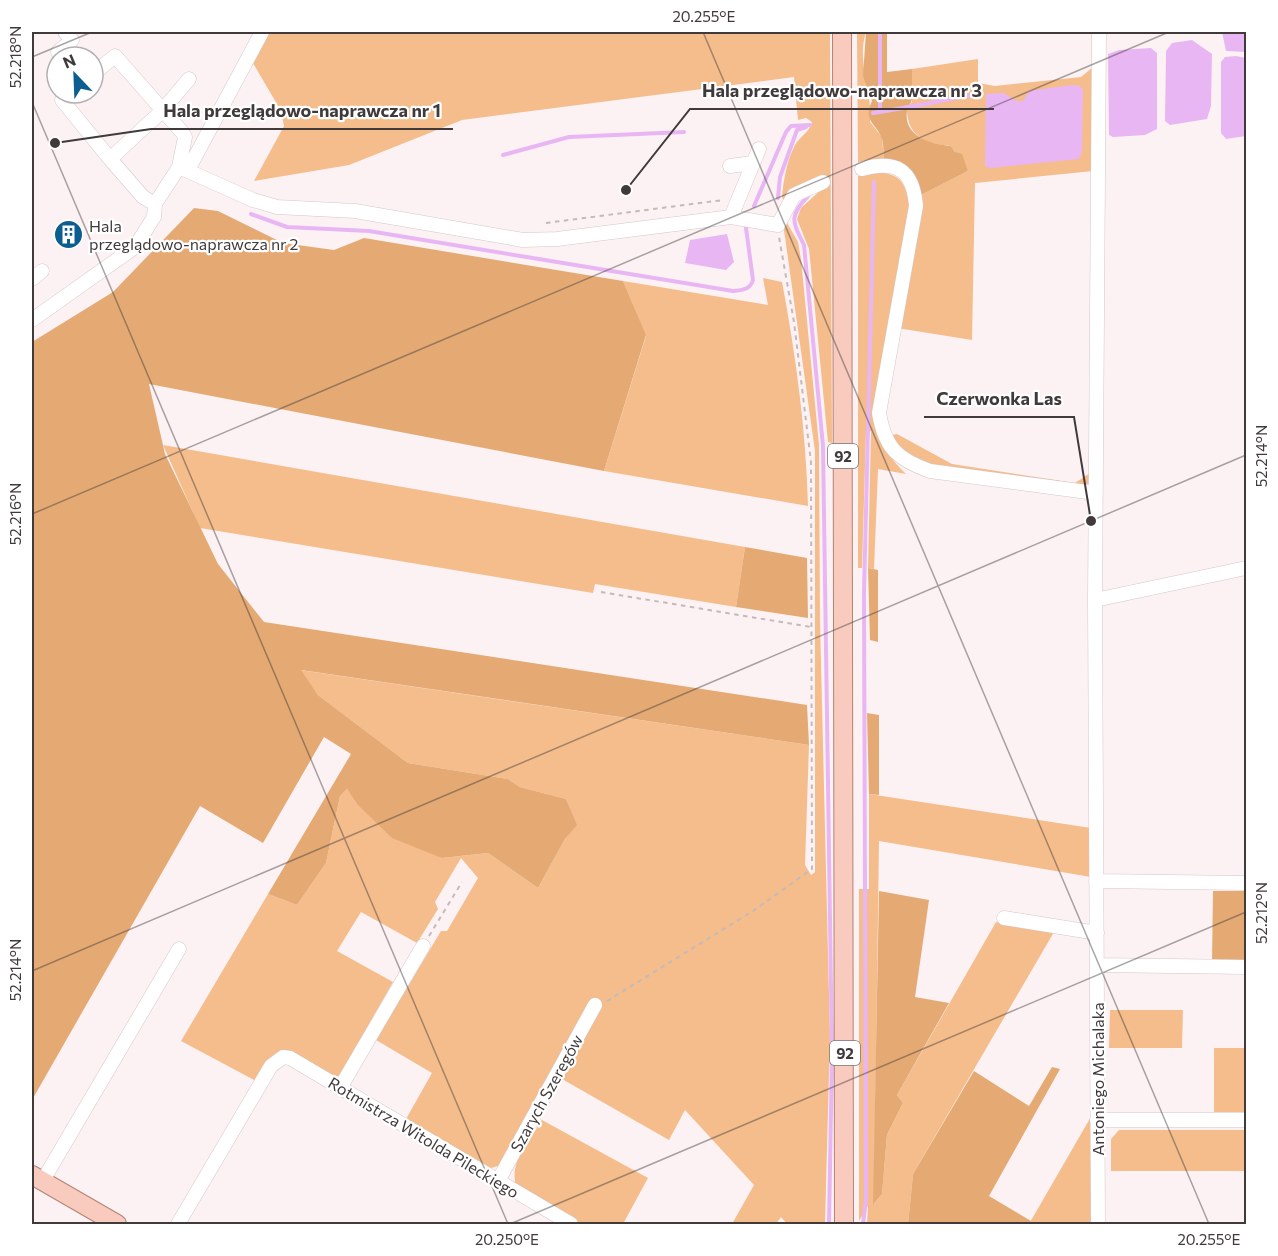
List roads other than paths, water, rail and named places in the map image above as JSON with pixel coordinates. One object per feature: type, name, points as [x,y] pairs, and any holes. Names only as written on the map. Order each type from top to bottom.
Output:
[{"type":"main road","name":"92","points":[[842,32],[844,1224]]},
{"type":"main road","points":[[37,1179],[110,1223]]},
{"type":"street","points":[[65,32],[72,40],[66,45]]},
{"type":"street","points":[[32,320],[135,247],[154,217],[155,204],[183,169],[261,32]]},
{"type":"street","name":"Antoniego Michalaka","points":[[1098,1224],[1095,493],[1099,32]]},
{"type":"street","points":[[105,58],[110,51],[184,137],[183,169]]},
{"type":"street","points":[[110,159],[162,111],[189,79]]},
{"type":"street","points":[[68,105],[77,130],[110,159],[143,197],[155,204]]},
{"type":"street","points":[[731,217],[759,149]]},
{"type":"street","points":[[730,166],[753,163]]},
{"type":"street","points":[[862,170],[885,164],[900,169],[906,174],[916,206],[879,412],[882,432],[893,450],[908,463],[930,471],[1095,493]]},
{"type":"street","points":[[183,169],[254,200],[277,207],[348,210],[523,240],[557,239],[731,217],[778,225],[794,195],[823,182]]},
{"type":"street","points":[[690,222],[692,237]]},
{"type":"street","points":[[1095,600],[1246,568]]},
{"type":"street","points":[[1096,881],[1246,883]]},
{"type":"street","points":[[1004,918],[1097,933]]},
{"type":"street","points":[[340,1088],[423,946]]},
{"type":"street","points":[[37,1179],[179,950]]},
{"type":"street","points":[[1097,965],[1246,967]]},
{"type":"street","name":"Szarych Szeregów","points":[[498,1180],[595,1005]]},
{"type":"street","name":"Rotmistrza Witolda Pileckiego","points":[[178,1224],[275,1061],[283,1057],[290,1058],[571,1224]]},
{"type":"street","points":[[1097,1120],[1246,1120]]},
{"type":"waterway","points":[[880,32],[880,112]]},
{"type":"waterway","points":[[873,113],[972,95]]},
{"type":"waterway","points":[[754,206],[786,132],[791,126],[810,125]]},
{"type":"waterway","points":[[778,198],[780,177],[797,130],[806,127]]},
{"type":"waterway","points":[[503,155],[569,137],[684,132]]},
{"type":"waterway","points":[[863,1224],[866,1199],[864,592],[874,182]]},
{"type":"waterway","points":[[808,196],[797,209],[794,220],[804,245],[823,446],[832,1054],[829,1224]]},
{"type":"waterway","points":[[251,214],[287,227],[369,231],[733,291],[748,288],[753,280],[746,228]]},
{"type":"place","name":"Hala przeglądowo-naprawcza nr 1","points":[[55,143]]},
{"type":"place","name":"Hala przeglądowo-naprawcza nr 3","points":[[626,190]]},
{"type":"place","name":"Hala przeglądowo-naprawcza nr 2","points":[[68,234]]},
{"type":"place","name":"Czerwonka Las","points":[[1091,521]]}]
